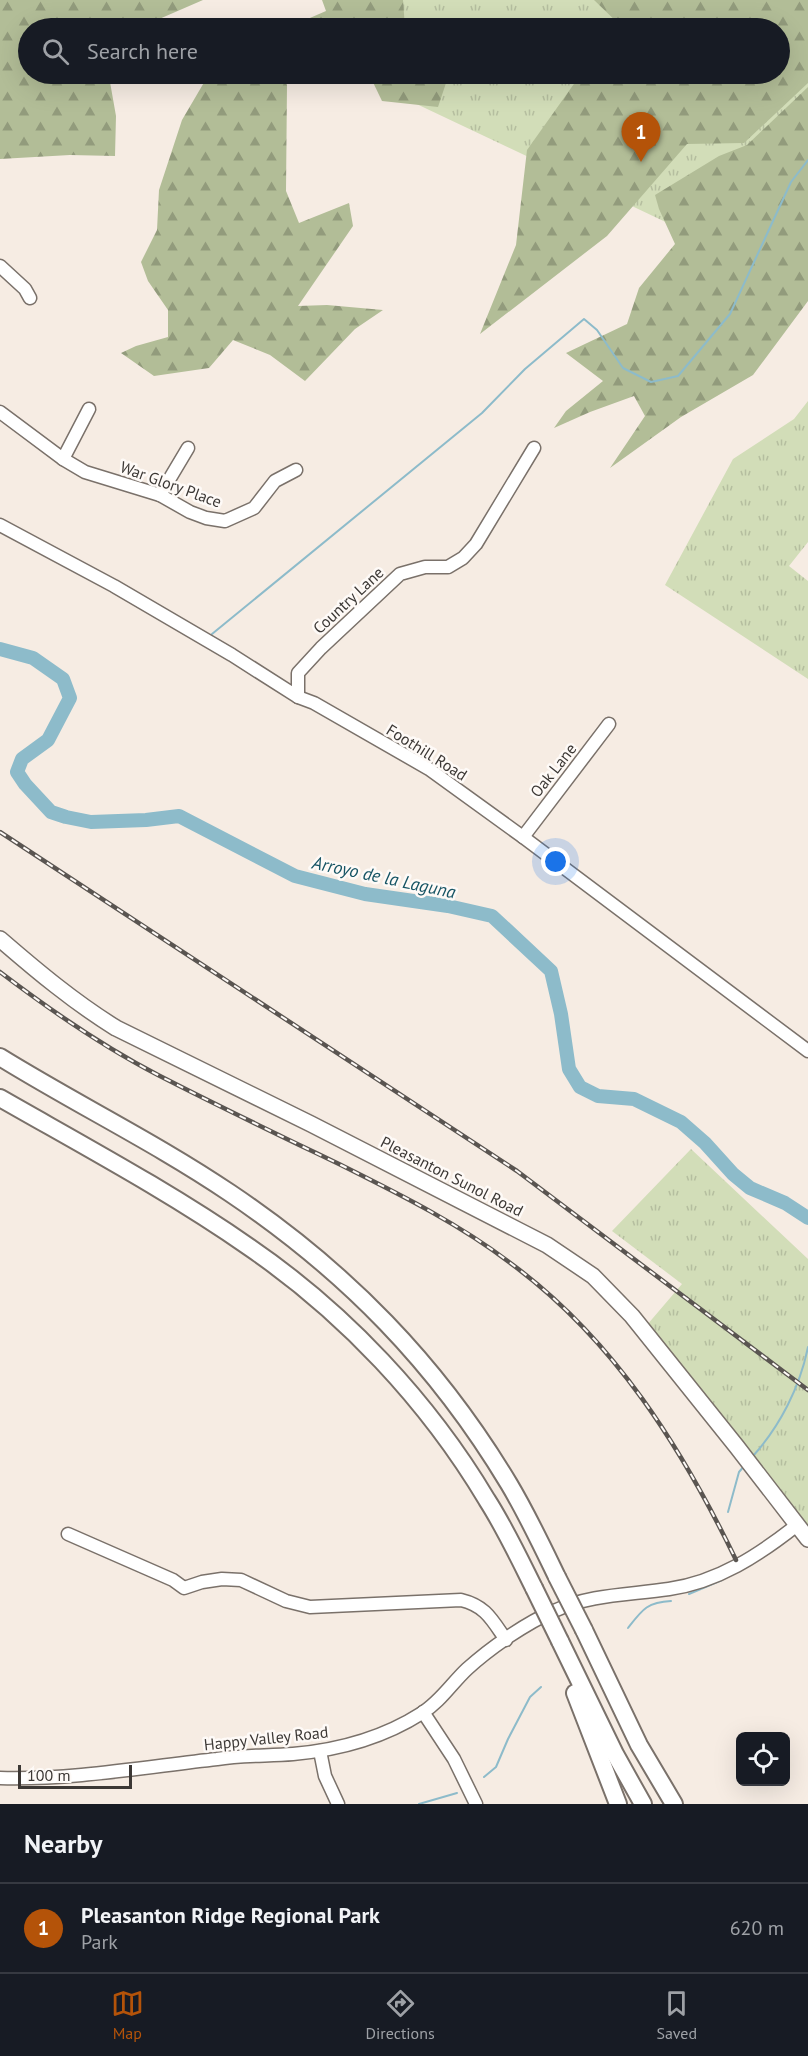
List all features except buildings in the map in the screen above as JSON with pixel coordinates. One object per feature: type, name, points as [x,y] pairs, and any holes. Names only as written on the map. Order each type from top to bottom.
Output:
[{"type":"highway","points":[[0,1057],[228,1191],[315,1255],[352,1287],[388,1323],[453,1401],[510,1486],[584,1630],[639,1745],[674,1804]]},
{"type":"highway","points":[[0,1098],[209,1220],[251,1248],[329,1311],[365,1344],[400,1382],[444,1437],[487,1499],[561,1641],[615,1754],[643,1804]]},
{"type":"highway","points":[[561,1641],[573,1686],[618,1804]]},
{"type":"highway","points":[[639,1745],[683,1804]]},
{"type":"main road","name":"Pleasanton Sunol Road","points":[[0,939],[61,991],[116,1028],[311,1124],[547,1245],[593,1276],[626,1309],[808,1539]]},
{"type":"street","points":[[0,266],[26,289],[30,298]]},
{"type":"street","points":[[63,459],[89,409]]},
{"type":"street","name":"War Glory Place","points":[[0,412],[63,459],[85,472],[160,495],[206,518],[225,521],[254,508],[275,481],[296,470]]},
{"type":"street","points":[[160,495],[188,448]]},
{"type":"street","name":"Country Lane","points":[[298,697],[298,674],[321,648],[400,574],[425,567],[448,567],[463,558],[476,544],[534,448]]},
{"type":"street","name":"Foothill Road","points":[[0,525],[185,626],[298,697],[314,703],[429,769],[808,1051]]},
{"type":"street","name":"Oak Lane","points":[[523,837],[609,724]]},
{"type":"street","name":"Happy Valley Road","points":[[0,1778],[33,1779],[232,1757],[320,1751],[356,1743],[383,1734],[423,1712],[483,1655],[554,1611],[587,1599],[668,1589],[714,1576],[744,1564],[797,1525]]},
{"type":"street","points":[[68,1534],[173,1580],[184,1588],[222,1579],[241,1580],[286,1601],[310,1606],[461,1600],[474,1603],[484,1609],[506,1640]]},
{"type":"street","points":[[423,1712],[454,1759],[476,1804]]},
{"type":"street","points":[[320,1751],[325,1776],[338,1804]]},
{"type":"green space","points":[[0,0],[203,0],[162,18],[18,18],[18,84],[110,84],[116,116],[115,156],[70,155],[0,159]]},
{"type":"green space","points":[[322,0],[403,0],[404,18],[310,18],[326,11]]},
{"type":"green space","points":[[348,0],[808,0],[808,99],[674,226],[406,99],[397,84],[790,84],[790,18],[359,18]]},
{"type":"green space","points":[[594,0],[808,0],[808,83],[744,143],[687,144],[607,236],[480,334],[516,245],[527,150],[574,84],[790,84],[790,18],[613,18]]},
{"type":"green space","points":[[203,84],[286,84],[286,191],[299,223],[349,203],[353,226],[298,306],[327,305],[383,310],[355,329],[305,381],[270,355],[233,340],[209,368],[154,376],[121,353],[168,337],[168,310],[148,281],[141,262],[157,230],[159,190],[182,120]]},
{"type":"green space","points":[[374,84],[446,84],[438,107],[382,101]]},
{"type":"green space","points":[[808,87],[808,301],[753,375],[681,417],[610,468],[645,416],[634,396],[554,428],[566,411],[603,381],[566,353],[627,324],[639,288],[675,244],[655,195],[719,156],[747,145]]},
{"type":"green space","points":[[808,401],[808,542],[789,566],[808,581],[808,679],[665,585],[733,459],[794,419]]},
{"type":"green space","points":[[691,1149],[808,1259],[808,1545],[641,1332],[682,1284],[612,1231]]},
{"type":"waterway","points":[[212,634],[482,413],[525,369],[584,319],[597,330],[623,368],[651,382],[678,376],[730,314],[791,182],[808,160]]},
{"type":"waterway","name":"Arroyo de la Laguna","points":[[0,649],[33,658],[63,679],[70,698],[48,740],[22,759],[17,772],[51,812],[91,822],[179,816],[295,876],[365,894],[448,906],[492,916],[551,971],[561,1014],[569,1069],[580,1087],[598,1096],[634,1099],[681,1122],[750,1188],[785,1203],[808,1218]]},
{"type":"waterway","points":[[753,1456],[772,1432],[788,1405],[800,1377],[808,1347]]},
{"type":"waterway","points":[[728,1512],[739,1472],[745,1465]]},
{"type":"waterway","points":[[689,1594],[722,1580]]},
{"type":"waterway","points":[[628,1628],[646,1608],[656,1603],[671,1601]]},
{"type":"waterway","points":[[484,1777],[496,1767],[530,1697],[541,1687]]},
{"type":"waterway","points":[[419,1804],[457,1793]]},
{"type":"railway","points":[[0,832],[517,1171],[808,1390]]},
{"type":"railway","points":[[0,972],[77,1027],[137,1064],[410,1200],[473,1237],[513,1265],[583,1327],[642,1399],[693,1477],[736,1560]]},
{"type":"place","name":"Pleasanton Ridge Regional Park","points":[[641,162]]}]
